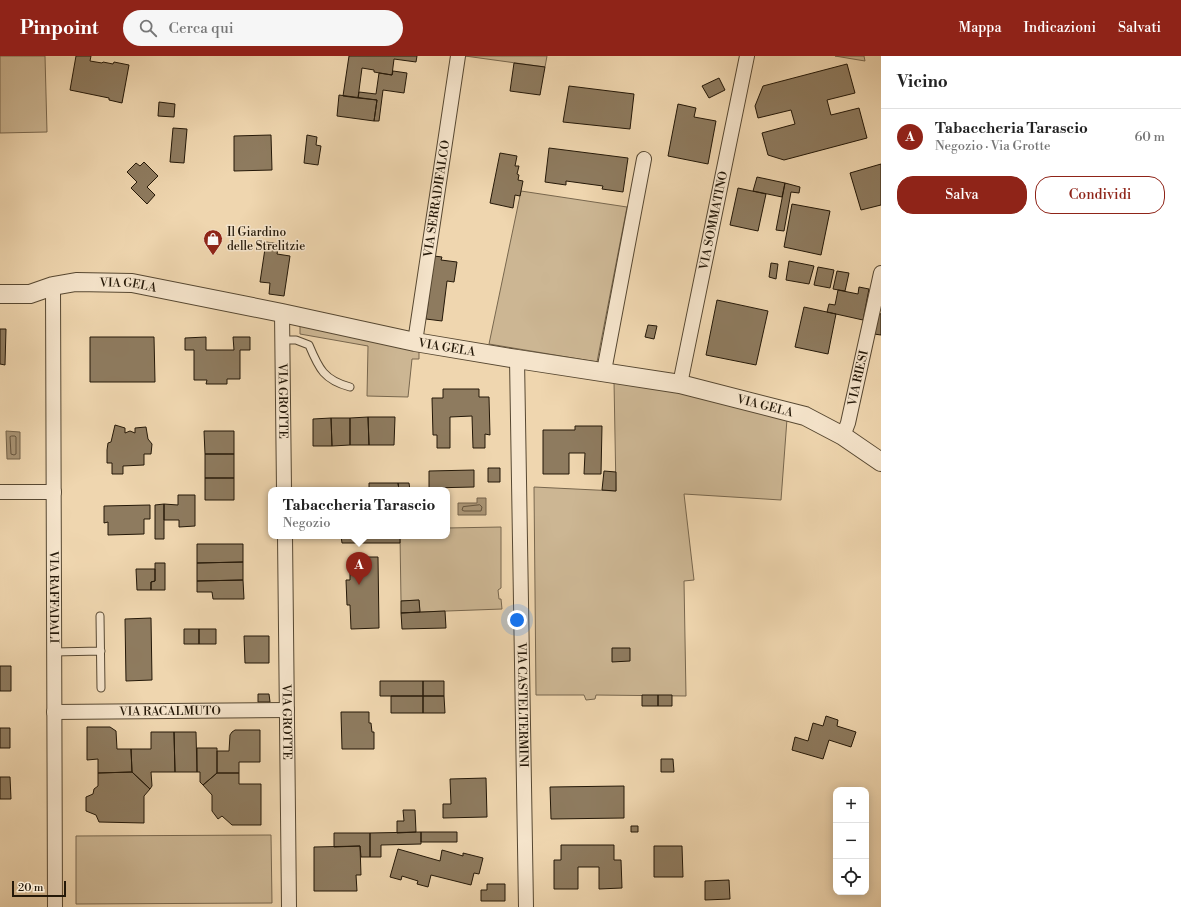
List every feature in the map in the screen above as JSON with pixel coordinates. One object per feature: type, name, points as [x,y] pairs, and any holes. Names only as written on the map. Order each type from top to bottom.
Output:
[{"type":"street","name":"VIA SERRADIFALCO","points":[[415,342],[458,56]]},
{"type":"street","name":"VIA SOMMATINO","points":[[680,384],[747,56]]},
{"type":"street","points":[[604,371],[644,159]]},
{"type":"street","name":"VIA RIESI","points":[[843,436],[848,423],[881,272]]},
{"type":"street","name":"VIA GELA","points":[[0,294],[30,294],[53,286],[76,282],[132,283],[282,313],[415,342],[680,384],[805,416],[843,436],[881,462]]},
{"type":"street","name":"VIA RAFFADALI","points":[[53,286],[55,907]]},
{"type":"street","name":"VIA GROTTE","points":[[282,313],[284,487]]},
{"type":"street","name":"VIA CASTELTERMINI","points":[[517,359],[526,907]]},
{"type":"street","points":[[0,492],[54,492]]},
{"type":"street","name":"VIA GROTTE","points":[[285,539],[289,907]]},
{"type":"street","name":"VIA RACALMUTO","points":[[54,712],[287,710]]},
{"type":"lane","points":[[282,340],[296,340],[309,345],[314,358],[323,373],[336,383],[350,387]]},
{"type":"lane","points":[[100,616],[101,688]]},
{"type":"lane","points":[[54,652],[101,651]]},
{"type":"shaded area","points":[[0,56],[45,56],[47,132],[0,133]]},
{"type":"shaded area","points":[[465,56],[547,56],[545,67]]},
{"type":"shaded area","points":[[835,56],[864,56],[865,61]]},
{"type":"shaded area","points":[[521,191],[627,207],[597,362],[489,344]]},
{"type":"shaded area","points":[[300,324],[419,349],[419,359],[412,359],[408,397],[367,396],[368,346],[300,334]]},
{"type":"shaded area","points":[[614,381],[673,390],[787,419],[781,500],[684,494],[694,580],[684,581],[686,696],[596,695],[595,699],[586,700],[584,695],[536,695],[534,487],[616,491]]},
{"type":"shaded area","points":[[501,527],[501,588],[498,590],[502,609],[420,612],[419,600],[401,601],[400,539],[450,539],[450,528]]},
{"type":"shaded area","points":[[271,835],[272,903],[76,904],[76,836]]},
{"type":"water","points":[[6,431],[20,432],[20,459],[7,459]]},
{"type":"water","points":[[477,498],[486,498],[486,515],[458,515],[458,503],[477,503]]},
{"type":"building","points":[[76,56],[91,56],[90,61],[113,64],[114,62],[129,65],[122,103],[109,100],[109,98],[70,90]]},
{"type":"building","points":[[349,56],[417,56],[416,62],[394,59],[392,75],[362,68],[358,98],[343,96]]},
{"type":"building","points":[[514,63],[545,67],[540,95],[510,91]]},
{"type":"building","points":[[847,64],[855,93],[827,100],[831,115],[859,108],[867,138],[784,160],[768,155],[762,133],[795,124],[791,110],[758,118],[755,106],[763,86]]},
{"type":"building","points":[[393,71],[407,73],[404,93],[383,90],[379,121],[374,121],[377,100],[358,98],[359,92],[376,94],[379,73],[392,75]]},
{"type":"building","points":[[719,78],[725,90],[709,98],[702,86]]},
{"type":"building","points":[[569,86],[634,94],[630,129],[563,122]]},
{"type":"building","points":[[339,95],[377,100],[374,121],[337,116]]},
{"type":"building","points":[[159,102],[175,104],[174,117],[158,116]]},
{"type":"building","points":[[678,104],[696,108],[694,117],[716,121],[708,164],[668,156]]},
{"type":"building","points":[[173,128],[187,129],[184,163],[170,162]]},
{"type":"building","points":[[271,135],[272,170],[234,171],[234,136]]},
{"type":"building","points":[[307,135],[317,137],[316,145],[321,146],[318,165],[304,163]]},
{"type":"building","points":[[549,148],[628,158],[623,192],[602,189],[603,186],[566,181],[566,185],[545,182]]},
{"type":"building","points":[[500,153],[517,156],[515,166],[519,166],[517,174],[519,175],[518,180],[523,181],[520,196],[515,195],[513,208],[490,203]]},
{"type":"building","points":[[144,162],[158,176],[147,187],[155,195],[147,204],[131,188],[137,182],[127,172],[136,163],[140,166]]},
{"type":"building","points":[[881,164],[881,205],[861,210],[850,173]]},
{"type":"building","points":[[757,177],[785,183],[782,197],[753,191]]},
{"type":"building","points":[[785,183],[800,187],[799,193],[791,192],[784,231],[776,230]]},
{"type":"building","points":[[738,188],[766,194],[758,231],[730,225]]},
{"type":"building","points":[[792,204],[830,211],[821,255],[784,247]]},
{"type":"building","points":[[266,242],[279,244],[277,254],[290,256],[284,296],[269,294],[270,283],[260,282]]},
{"type":"building","points":[[434,256],[442,257],[441,260],[457,262],[454,282],[447,281],[442,321],[426,319]]},
{"type":"building","points":[[789,261],[814,266],[809,284],[786,280]]},
{"type":"building","points":[[771,263],[778,264],[776,279],[769,277]]},
{"type":"building","points":[[818,267],[834,270],[830,288],[814,285]]},
{"type":"building","points":[[837,271],[849,273],[845,291],[833,289]]},
{"type":"building","points":[[859,287],[869,289],[863,320],[827,312],[829,304],[835,305],[838,290],[858,294]]},
{"type":"building","points":[[717,300],[768,311],[756,365],[706,355]]},
{"type":"building","points":[[804,307],[836,314],[828,354],[795,347]]},
{"type":"building","points":[[879,313],[881,314],[881,335],[874,334]]},
{"type":"building","points":[[648,325],[657,326],[654,339],[645,337]]},
{"type":"building","points":[[0,329],[6,329],[5,365],[0,364]]},
{"type":"building","points":[[90,337],[154,337],[155,382],[90,382]]},
{"type":"building","points":[[206,337],[206,350],[234,350],[233,337],[250,337],[250,350],[240,350],[240,379],[227,379],[227,384],[206,384],[207,380],[194,380],[194,350],[185,350],[185,338]]},
{"type":"building","points":[[443,389],[479,389],[479,397],[489,397],[490,435],[485,434],[485,448],[473,448],[472,416],[450,417],[450,448],[437,448],[437,435],[433,435],[432,398],[443,398]]},
{"type":"building","points":[[368,417],[395,417],[394,445],[369,445]]},
{"type":"building","points":[[368,417],[369,445],[350,445],[350,418]]},
{"type":"building","points":[[331,418],[350,418],[350,445],[332,446]]},
{"type":"building","points":[[331,418],[332,446],[313,446],[313,419]]},
{"type":"building","points":[[115,425],[125,428],[125,433],[130,431],[135,433],[135,428],[146,427],[148,439],[152,444],[151,454],[144,454],[144,465],[123,466],[123,474],[112,474],[112,463],[107,463],[108,443],[111,442]]},
{"type":"building","points":[[575,426],[602,426],[601,474],[584,474],[585,453],[569,453],[569,474],[543,474],[543,430],[575,430]]},
{"type":"building","points":[[204,431],[234,431],[234,454],[205,454]]},
{"type":"building","points":[[205,454],[234,454],[234,478],[205,478]]},
{"type":"building","points":[[488,468],[500,468],[500,482],[488,482]]},
{"type":"building","points":[[474,470],[474,487],[429,487],[429,471]]},
{"type":"building","points":[[604,471],[616,472],[616,491],[602,490]]},
{"type":"building","points":[[205,478],[234,478],[234,500],[205,500]]},
{"type":"building","points":[[369,483],[398,483],[399,487],[369,487]]},
{"type":"building","points":[[398,483],[409,483],[410,487],[399,487]]},
{"type":"building","points":[[178,495],[195,495],[195,526],[179,527],[179,520],[164,520],[164,504],[178,505]]},
{"type":"building","points":[[164,504],[164,539],[155,539],[155,505]]},
{"type":"building","points":[[150,505],[150,519],[144,519],[144,534],[108,535],[108,522],[104,523],[104,506]]},
{"type":"building","points":[[341,539],[400,539],[400,543],[342,543]]},
{"type":"building","points":[[197,544],[243,544],[243,562],[197,563]]},
{"type":"building","points":[[350,557],[378,557],[379,628],[351,629],[350,605],[347,605],[346,580],[350,580]]},
{"type":"building","points":[[243,562],[243,580],[197,581],[197,563]]},
{"type":"building","points":[[155,563],[165,563],[165,590],[151,590],[151,582],[155,581]]},
{"type":"building","points":[[136,569],[155,569],[155,581],[151,582],[151,590],[137,590]]},
{"type":"building","points":[[243,580],[244,599],[213,599],[212,592],[197,592],[197,581]]},
{"type":"building","points":[[419,600],[420,612],[401,613],[401,601]]},
{"type":"building","points":[[445,611],[446,628],[402,629],[401,613]]},
{"type":"building","points":[[151,618],[152,680],[126,681],[125,619]]},
{"type":"building","points":[[184,629],[199,629],[199,644],[184,644]]},
{"type":"building","points":[[199,629],[216,629],[216,644],[199,644]]},
{"type":"building","points":[[244,636],[269,636],[269,663],[245,663]]},
{"type":"building","points":[[612,648],[630,648],[630,661],[612,662]]},
{"type":"building","points":[[0,666],[11,666],[11,691],[0,691]]},
{"type":"building","points":[[380,681],[423,681],[423,696],[380,696]]},
{"type":"building","points":[[423,681],[444,681],[444,696],[423,696]]},
{"type":"building","points":[[258,694],[269,694],[270,702],[258,702]]},
{"type":"building","points":[[642,695],[658,695],[658,706],[642,706]]},
{"type":"building","points":[[658,695],[672,695],[672,706],[658,706]]},
{"type":"building","points":[[391,696],[423,696],[423,713],[391,713]]},
{"type":"building","points":[[423,696],[444,696],[445,713],[423,713]]},
{"type":"building","points":[[341,712],[369,712],[369,723],[371,723],[372,732],[374,732],[374,749],[342,749]]},
{"type":"building","points":[[826,716],[838,720],[837,726],[856,732],[851,747],[829,740],[823,759],[792,750],[795,737],[808,741],[813,723],[823,726]]},
{"type":"building","points":[[87,727],[110,727],[116,731],[117,749],[131,749],[132,772],[98,773],[98,759],[87,760]]},
{"type":"building","points":[[0,728],[10,728],[10,748],[0,748]]},
{"type":"building","points":[[235,730],[260,730],[260,762],[239,762],[239,773],[217,773],[217,751],[229,751],[230,735]]},
{"type":"building","points":[[151,732],[174,732],[175,772],[151,772],[152,786],[150,789],[132,772],[131,749],[151,749]]},
{"type":"building","points":[[174,732],[196,732],[197,772],[175,772]]},
{"type":"building","points":[[197,748],[217,748],[217,773],[203,785],[200,782],[200,772],[197,772]]},
{"type":"building","points":[[661,759],[673,759],[674,772],[661,772]]},
{"type":"building","points":[[132,772],[150,789],[144,796],[144,823],[99,822],[96,815],[86,811],[86,797],[93,794],[94,789],[98,786],[98,773]]},
{"type":"building","points":[[217,773],[239,773],[239,784],[261,784],[261,825],[232,825],[222,816],[218,819],[212,811],[212,795],[203,785]]},
{"type":"building","points":[[0,777],[10,777],[11,799],[0,799]]},
{"type":"building","points":[[486,778],[487,817],[443,818],[443,804],[451,804],[450,779]]},
{"type":"building","points":[[624,786],[624,818],[551,819],[550,787]]},
{"type":"building","points":[[403,810],[415,810],[416,832],[397,833],[397,821],[404,821]]},
{"type":"building","points":[[631,826],[638,826],[638,832],[631,832]]},
{"type":"building","points":[[421,832],[457,832],[457,842],[421,842]]},
{"type":"building","points":[[421,832],[421,844],[381,845],[381,857],[370,857],[370,833]]},
{"type":"building","points":[[334,833],[370,833],[370,857],[361,857],[360,846],[334,847]]},
{"type":"building","points":[[561,845],[614,845],[614,860],[621,860],[622,888],[599,889],[599,867],[578,867],[578,889],[554,889],[554,860],[561,860]]},
{"type":"building","points":[[360,846],[361,875],[356,875],[357,891],[314,891],[314,847]]},
{"type":"building","points":[[654,846],[682,846],[683,877],[654,877]]},
{"type":"building","points":[[398,849],[440,861],[442,850],[463,856],[463,853],[483,858],[479,874],[474,873],[471,885],[431,875],[428,887],[417,884],[418,881],[402,876],[401,880],[390,877]]},
{"type":"building","points":[[729,880],[730,899],[705,900],[705,881]]},
{"type":"building","points":[[487,884],[505,884],[505,901],[481,901],[481,890],[487,890]]},
{"type":"place","name":"Il Giardino delle Strelitzie","points":[[213,256]]},
{"type":"place","name":"Tabaccheria Tarascio","points":[[359,585]]}]
